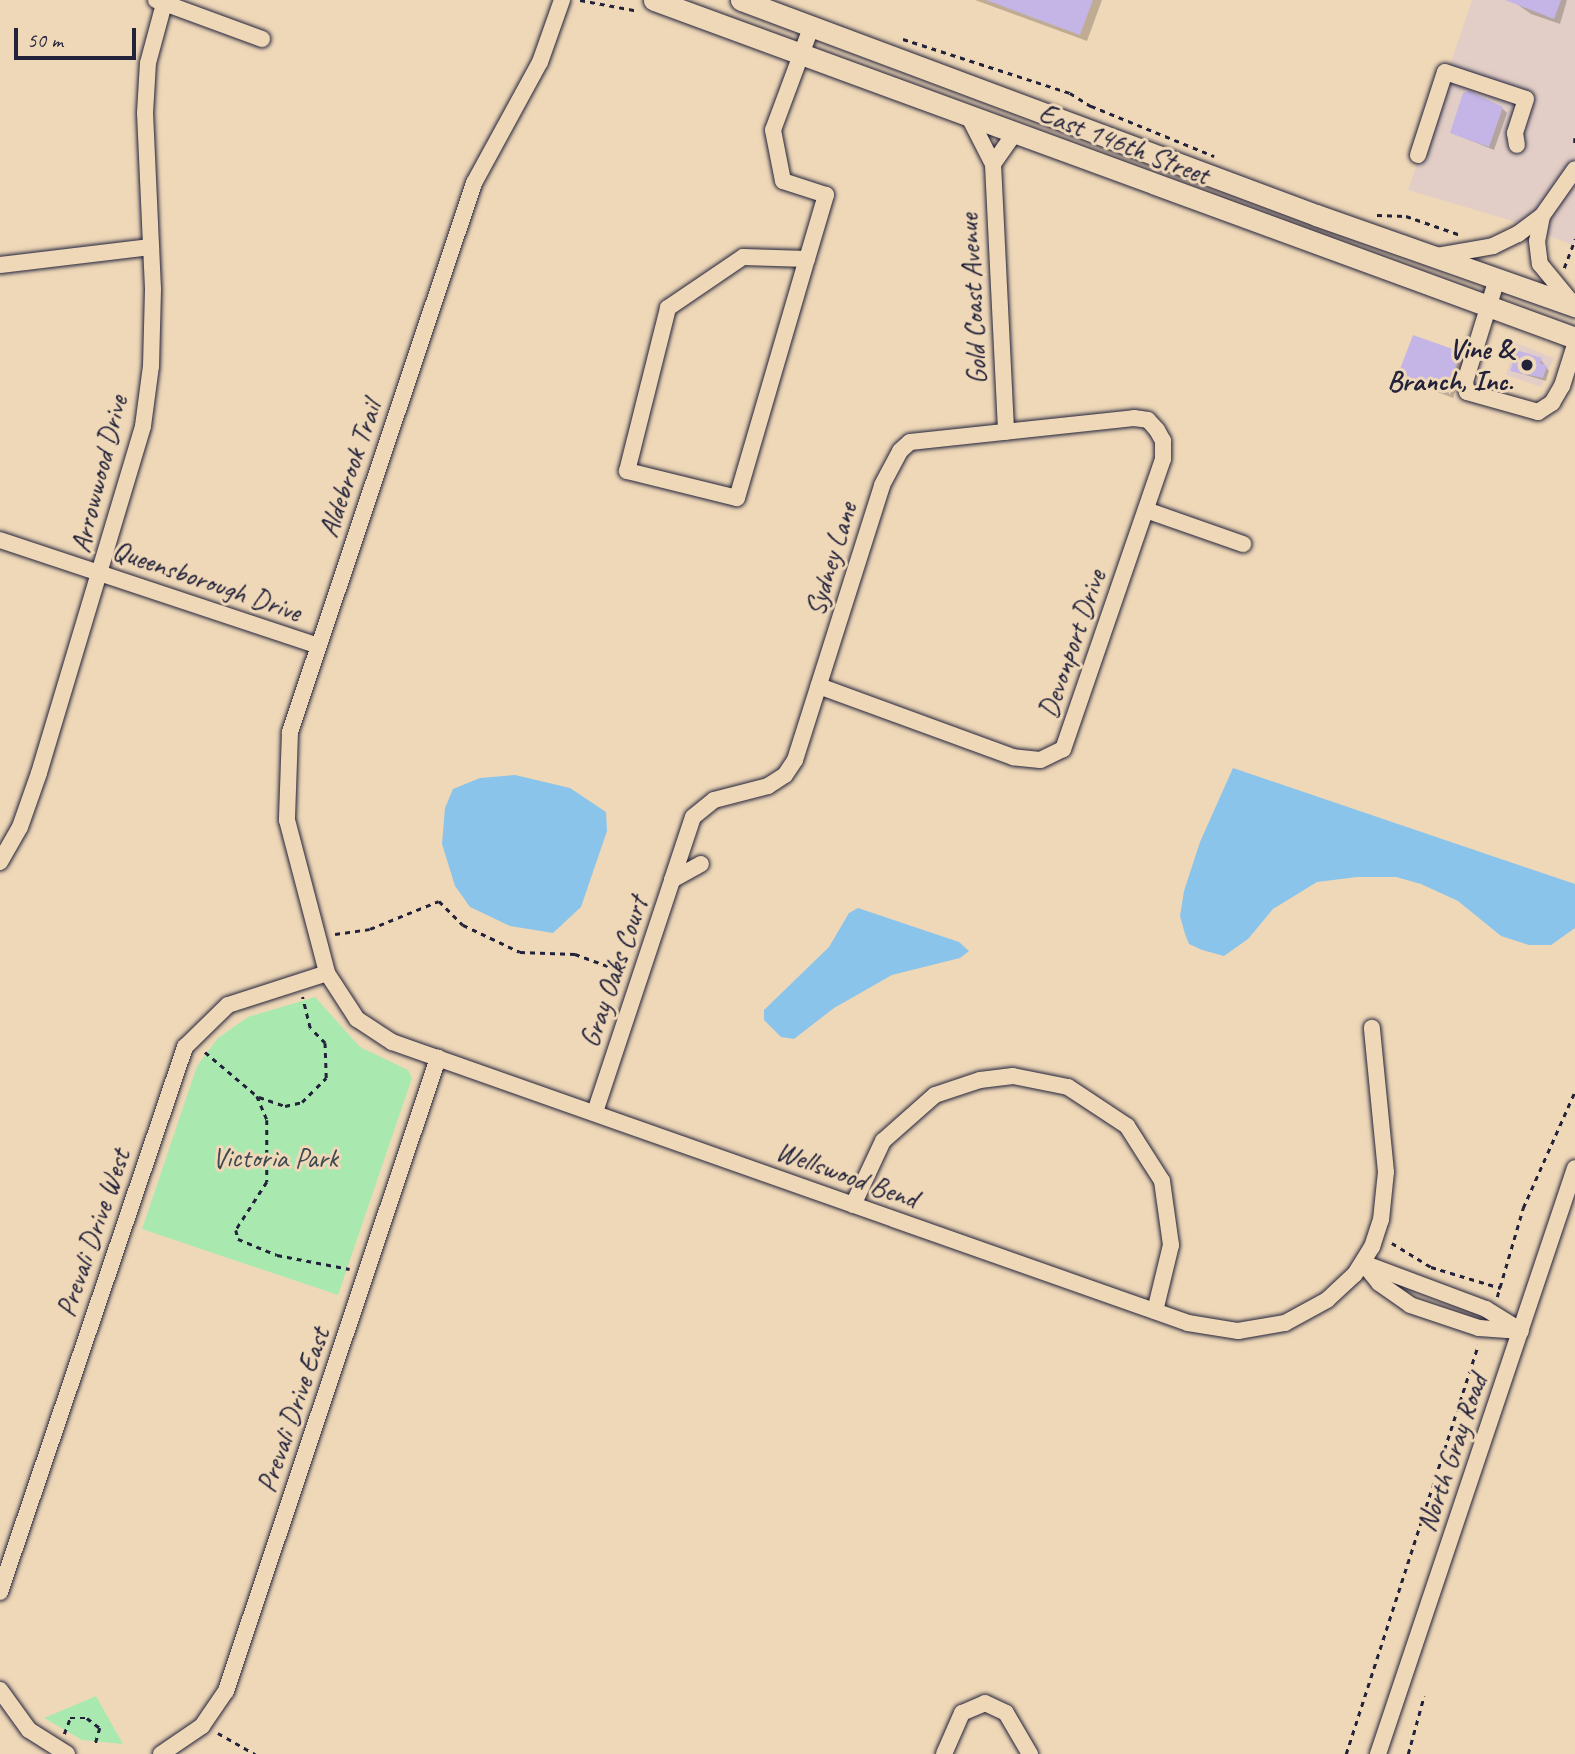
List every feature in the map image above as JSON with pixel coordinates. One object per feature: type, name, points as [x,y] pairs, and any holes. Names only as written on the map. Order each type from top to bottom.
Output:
[{"type":"main road","name":"East 146th Street","points":[[654,0],[1575,338]]},
{"type":"main road","name":"East 146th Street","points":[[741,0],[1575,306]]},
{"type":"street","name":"Aldebrook Trail","points":[[327,973],[287,820],[285,785],[290,732],[474,183],[540,62],[562,0]]},
{"type":"street","points":[[161,1],[262,39]]},
{"type":"street","name":"Arrowwood Drive","points":[[0,862],[20,828],[40,772],[143,426],[151,366],[145,113],[148,63],[161,1]]},
{"type":"street","points":[[807,259],[743,257],[668,308],[627,471],[737,498],[826,195],[783,181],[773,130],[812,25]]},
{"type":"street","points":[[1418,155],[1445,72],[1526,99],[1515,133],[1517,145]]},
{"type":"street","name":"Gold Coast Avenue","points":[[968,115],[993,164],[1006,432]]},
{"type":"street","points":[[993,164],[1015,132]]},
{"type":"street","points":[[1434,256],[1493,246],[1542,216],[1575,169]]},
{"type":"street","points":[[1542,216],[1537,241],[1540,264],[1575,306]]},
{"type":"street","points":[[0,265],[150,247]]},
{"type":"street","points":[[1497,279],[1465,382],[1467,392],[1482,400],[1538,412],[1552,403],[1562,386],[1575,345]]},
{"type":"street","name":"Sydney Lane","points":[[673,880],[693,817],[714,800],[768,786],[785,775],[795,760],[882,485],[900,451],[909,442],[1134,418],[1148,420],[1157,429]]},
{"type":"street","name":"Devonport Drive","points":[[819,686],[1013,757],[1040,760],[1063,749],[1163,459],[1163,441],[1157,429]]},
{"type":"street","points":[[1146,510],[1243,544]]},
{"type":"street","name":"Queensborough Drive","points":[[0,540],[318,646]]},
{"type":"street","name":"Gray Oaks Court","points":[[594,1112],[673,880],[701,864]]},
{"type":"street","name":"Wellswood Bend","points":[[327,973],[365,1027],[392,1042],[1154,1311],[1220,1330],[1270,1327],[1327,1300],[1363,1262]]},
{"type":"street","name":"Prevali Drive West","points":[[0,1592],[185,1047],[209,1018],[228,1005],[327,973]]},
{"type":"street","points":[[1372,1028],[1385,1181],[1381,1220],[1363,1262],[1486,1310],[1521,1331]]},
{"type":"street","name":"Prevali Drive East","points":[[161,1754],[192,1736],[226,1691],[439,1058]]},
{"type":"street","points":[[853,1205],[883,1141],[935,1095],[980,1080],[1013,1076],[1068,1087],[1096,1101],[1127,1126],[1162,1181],[1171,1245],[1154,1311]]},
{"type":"street","name":"North Gray Road","points":[[1378,1754],[1575,1168]]},
{"type":"street","points":[[0,1689],[24,1724],[63,1747]]},
{"type":"street","points":[[944,1754],[962,1713],[985,1703],[1006,1713],[1030,1754]]},
{"type":"path","points":[[908,41],[1070,93]]},
{"type":"path","points":[[1575,138],[1575,144]]},
{"type":"path","points":[[1386,215],[1414,218],[1463,235]]},
{"type":"path","points":[[1563,271],[1575,239]]},
{"type":"path","points":[[335,934],[370,929],[439,901],[463,925],[520,952],[575,954],[624,972]]},
{"type":"path","points":[[202,1050],[257,1096],[285,1106],[302,1102],[326,1078],[326,1048],[310,1028],[302,997]]},
{"type":"path","points":[[257,1096],[267,1119],[268,1176],[258,1200],[236,1230],[238,1239],[277,1255],[350,1269]]},
{"type":"path","points":[[1392,1243],[1431,1267],[1502,1288]]},
{"type":"path","points":[[1346,1754],[1418,1539]]},
{"type":"path","points":[[1408,1754],[1423,1696]]},
{"type":"path","points":[[63,1747],[70,1718],[87,1718],[100,1728],[95,1746]]},
{"type":"path","points":[[217,1732],[255,1754]]},
{"type":"shaded area","points":[[1472,0],[1575,0],[1575,246],[1509,220],[1408,190]]},
{"type":"shaded area","points":[[1516,343],[1554,358],[1541,387],[1506,375]]},
{"type":"green space","name":"Victoria Park","points":[[315,997],[360,1047],[408,1070],[412,1078],[338,1295],[142,1229],[197,1066],[218,1038],[248,1017]]},
{"type":"green space","points":[[96,1696],[123,1744],[82,1740],[44,1718]]},
{"type":"water","points":[[1233,768],[1575,884],[1575,928],[1551,945],[1529,945],[1501,936],[1458,901],[1421,884],[1396,877],[1357,877],[1317,882],[1273,909],[1248,939],[1224,956],[1189,944],[1180,916],[1184,891],[1200,842]]},
{"type":"water","points":[[515,775],[570,788],[606,812],[607,831],[581,907],[553,933],[510,926],[470,907],[455,886],[442,844],[445,808],[453,789],[480,778]]},
{"type":"water","points":[[858,908],[959,942],[969,951],[960,958],[892,975],[834,1008],[794,1039],[781,1037],[764,1020],[764,1010],[829,947],[849,913]]},
{"type":"building","points":[[986,0],[1093,0],[1080,35]]},
{"type":"building","points":[[1505,0],[1561,0],[1554,19]]},
{"type":"building","points":[[1469,91],[1503,107],[1489,147],[1450,133],[1463,93]]},
{"type":"building","points":[[1413,335],[1461,352],[1447,393],[1397,377]]},
{"type":"building","points":[[1517,350],[1542,358],[1540,363],[1547,366],[1543,378],[1510,371]]},
{"type":"place","name":"Vine & Branch, Inc.","points":[[1527,365]]}]
